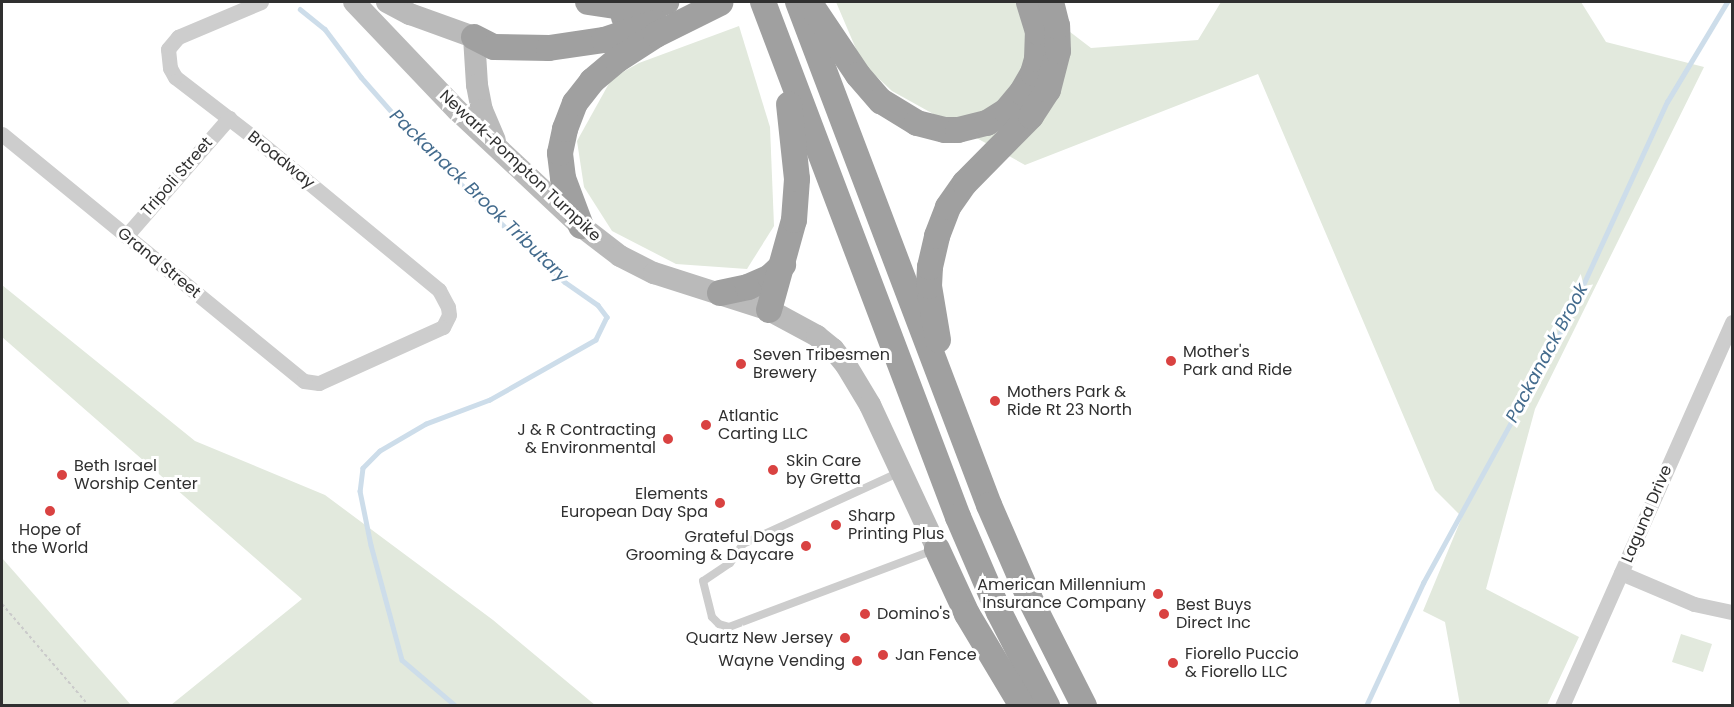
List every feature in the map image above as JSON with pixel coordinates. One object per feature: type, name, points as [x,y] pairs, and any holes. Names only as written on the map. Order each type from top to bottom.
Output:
[{"type":"highway","points":[[588,2],[615,6],[653,2]]},
{"type":"highway","points":[[474,37],[495,31],[548,32],[575,29],[623,17],[666,2]]},
{"type":"highway","points":[[474,37],[494,47],[577,45],[604,40],[722,2]]},
{"type":"highway","points":[[581,226],[563,178],[560,153],[565,129],[575,103],[592,81],[617,60],[656,35],[722,2]]},
{"type":"highway","points":[[763,2],[958,517],[999,612],[1047,705]]},
{"type":"highway","points":[[798,2],[951,408],[1016,570],[1084,705]]},
{"type":"highway","points":[[809,2],[858,75],[880,101],[917,123],[945,130],[958,130],[987,123],[1006,111],[1022,92],[1033,73],[1037,59],[1038,32],[1029,2]]},
{"type":"highway","points":[[951,408],[930,286],[930,267],[937,236],[948,207],[965,183],[1031,116],[1048,90],[1058,51],[1057,26],[1051,2]]},
{"type":"highway","points":[[769,310],[794,220],[797,179],[795,134],[779,45]]},
{"type":"highway","points":[[720,292],[748,287],[770,277],[783,265]]},
{"type":"highway","points":[[936,549],[967,614],[1022,705]]},
{"type":"main road","name":"Newark-Pompton Turnpike","points":[[354,2],[457,110],[581,226],[638,267],[720,292],[769,310],[818,336],[846,365],[870,405],[936,549]]},
{"type":"main road","points":[[387,2],[410,15],[474,37],[477,86],[482,110],[496,145]]},
{"type":"street","name":"Broadway","points":[[261,2],[171,41],[167,59],[175,76],[439,290],[449,315],[443,327],[319,383]]},
{"type":"street","name":"Tripoli Street","points":[[126,236],[229,118]]},
{"type":"street","name":"Grand Street","points":[[2,134],[304,381],[319,383]]},
{"type":"street","name":"Laguna Drive","points":[[1562,705],[1732,322]]},
{"type":"street","points":[[1621,573],[1694,604],[1732,612]]},
{"type":"lane","points":[[901,472],[743,544],[730,563],[703,581],[712,617],[718,624],[729,627],[936,549]]},
{"type":"path","points":[[2,604],[89,705]]},
{"type":"shaded area","points":[[836,2],[1031,2],[1091,48],[1198,40],[1221,2],[1581,2],[1606,42],[1704,67],[1535,409],[1486,589],[1579,637],[1547,705],[1460,705],[1445,622],[1423,611],[1462,517],[1435,490],[1258,74],[1025,165],[892,91],[862,63]]},
{"type":"shaded area","points":[[739,26],[770,127],[774,226],[747,269],[676,264],[612,231],[584,187],[577,141],[612,78],[639,63]]},
{"type":"shaded area","points":[[2,285],[195,441],[325,495],[493,620],[595,705],[171,705],[302,599],[2,337]]},
{"type":"shaded area","points":[[2,558],[131,705],[2,705]]},
{"type":"shaded area","points":[[1681,634],[1712,644],[1703,672],[1672,662]]},
{"type":"waterway","name":"Packanack Brook","points":[[1366,706],[1423,583],[1567,320],[1667,102],[1727,2]]},
{"type":"waterway","name":"Packanack Brook Tributary","points":[[300,9],[325,29],[361,77],[421,145],[510,232],[565,282],[598,305],[607,317],[596,340],[490,400],[426,424],[380,451],[363,468],[360,491],[371,545],[402,660],[456,706]]},
{"type":"place","name":"Mother's Park and Ride","points":[[1171,361]]},
{"type":"place","name":"Seven Tribesmen Brewery","points":[[741,364]]},
{"type":"place","name":"Mothers Park & Ride Rt 23 North","points":[[995,401]]},
{"type":"place","name":"Atlantic Carting LLC","points":[[706,425]]},
{"type":"place","name":"J & R Contracting & Environmental","points":[[668,439]]},
{"type":"place","name":"Skin Care by Gretta","points":[[773,470]]},
{"type":"place","name":"Beth Israel Worship Center","points":[[62,475]]},
{"type":"place","name":"Elements European Day Spa","points":[[720,503]]},
{"type":"place","name":"Hope of the World","points":[[50,511]]},
{"type":"place","name":"Sharp Printing Plus","points":[[836,525]]},
{"type":"place","name":"Grateful Dogs Grooming & Daycare","points":[[806,546]]},
{"type":"place","name":"American Millennium Insurance Company","points":[[1158,594]]},
{"type":"place","name":"Domino's","points":[[865,614]]},
{"type":"place","name":"Best Buys Direct Inc","points":[[1164,614]]},
{"type":"place","name":"Quartz New Jersey","points":[[845,638]]},
{"type":"place","name":"Jan Fence","points":[[883,655]]},
{"type":"place","name":"Wayne Vending","points":[[857,661]]},
{"type":"place","name":"Fiorello Puccio & Fiorello LLC","points":[[1173,663]]}]
